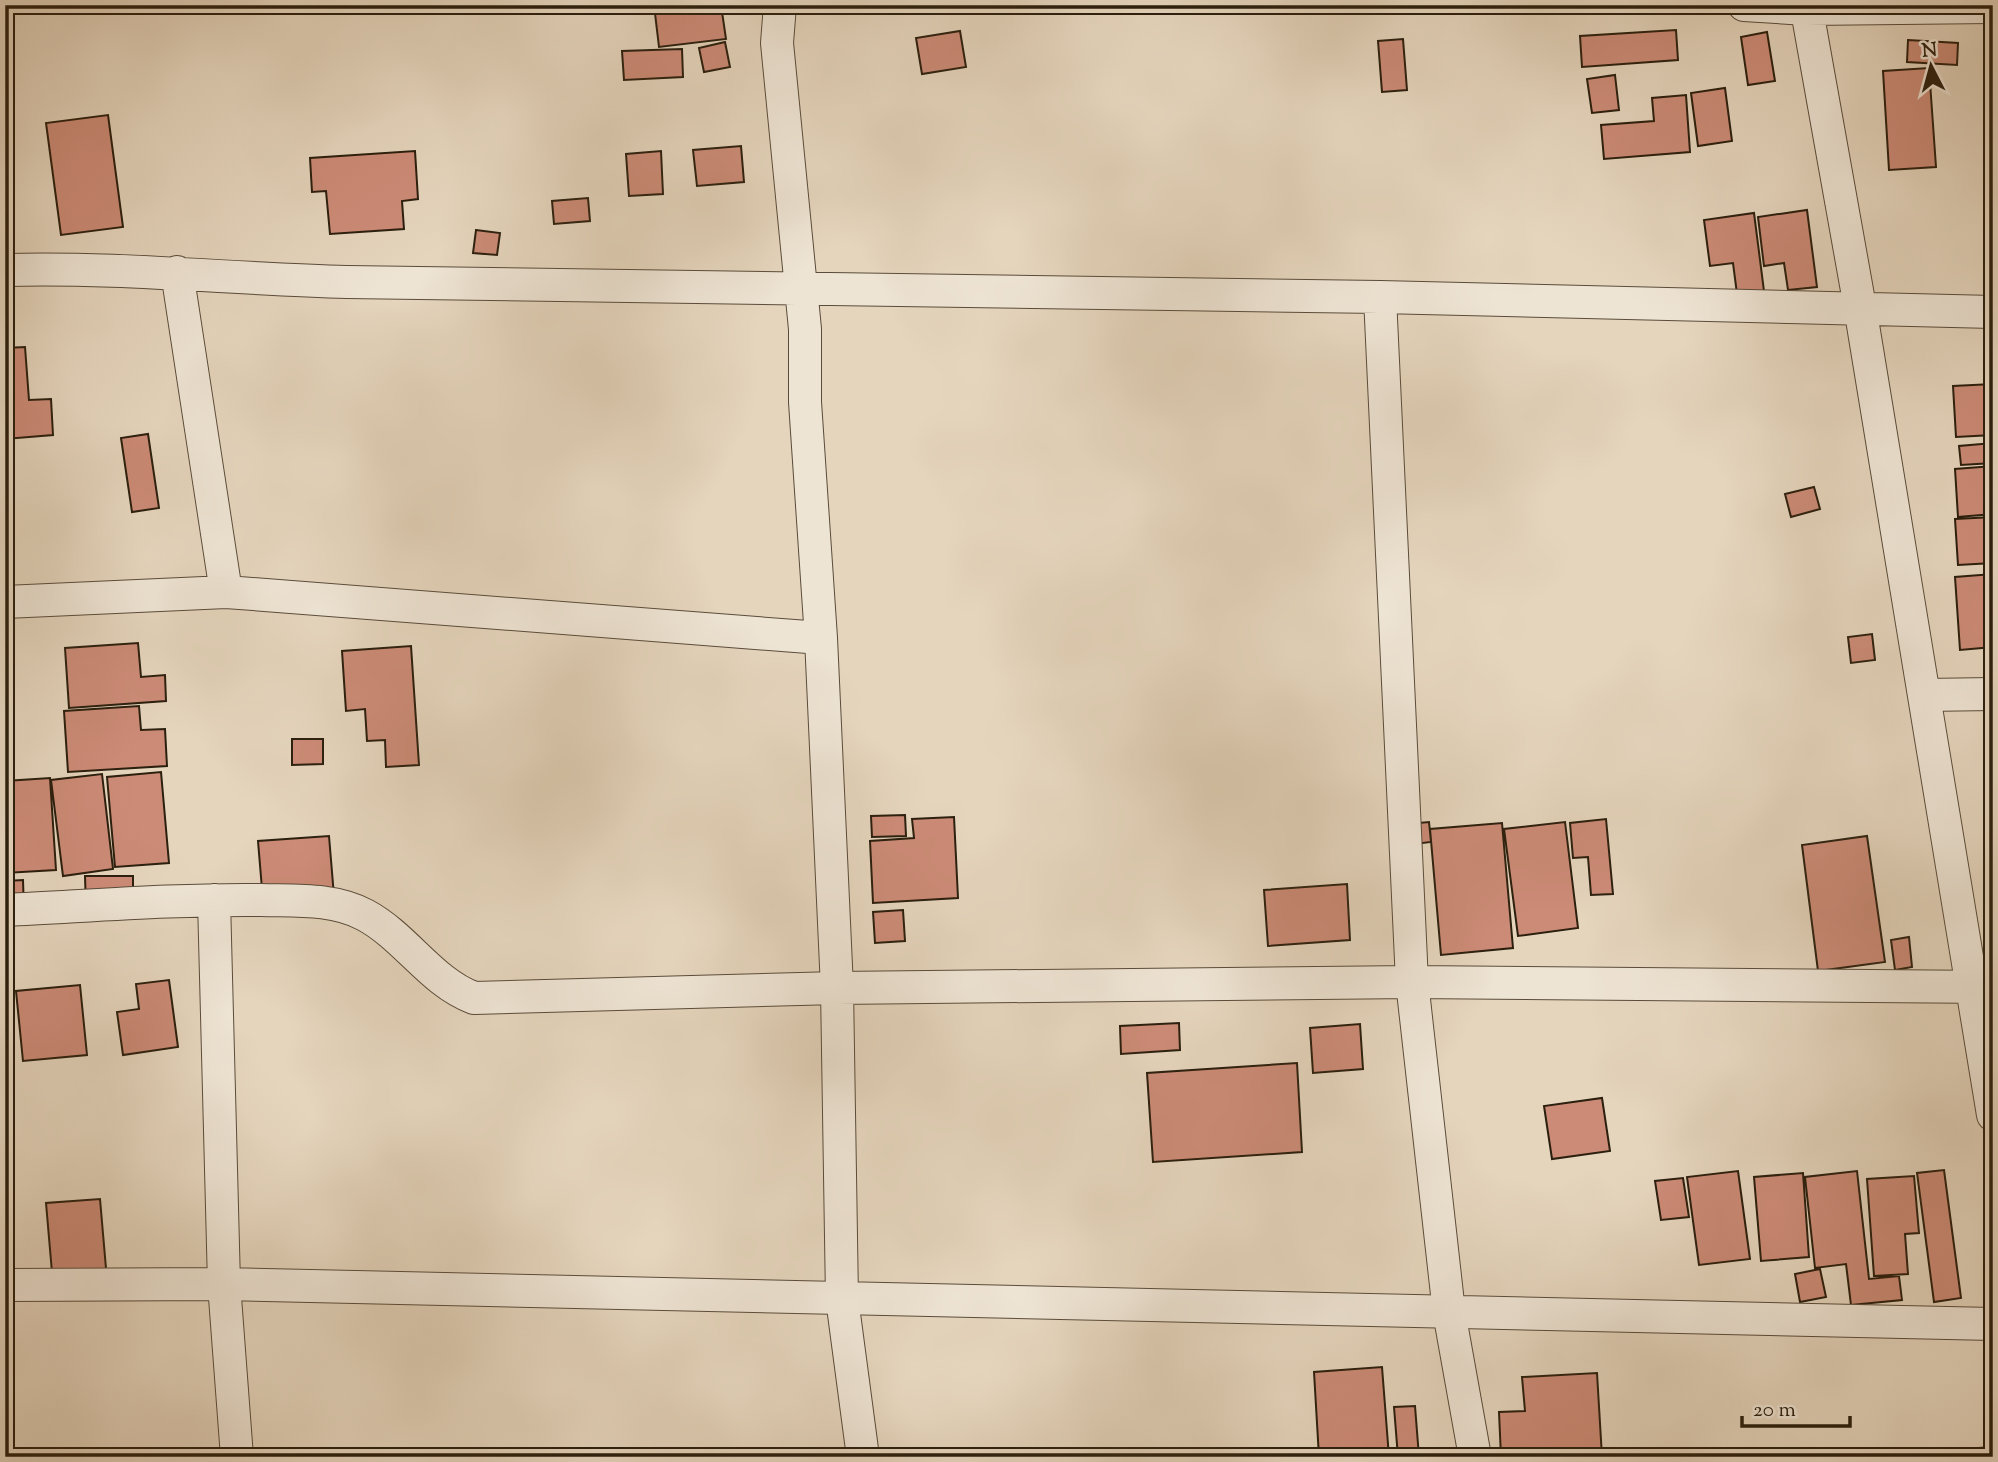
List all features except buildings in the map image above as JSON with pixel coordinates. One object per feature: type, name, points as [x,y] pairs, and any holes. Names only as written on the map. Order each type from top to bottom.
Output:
[{"type":"street","points":[[780,5],[778,43],[804,329],[805,402],[821,638],[837,988],[842,1298],[863,1457]]},
{"type":"street","points":[[1744,5],[1993,8]]},
{"type":"street","points":[[1806,7],[1860,307],[1924,695],[1983,987],[1993,1115]]},
{"type":"street","points":[[5,270],[177,272],[255,279],[1860,307],[1993,312]]},
{"type":"street","points":[[177,272],[226,592]]},
{"type":"street","points":[[1380,298],[1412,982],[1449,1312],[1475,1457]]},
{"type":"street","points":[[5,601],[226,592],[821,638]]},
{"type":"street","points":[[1924,695],[1993,694]]},
{"type":"street","points":[[5,910],[214,900],[321,901],[364,914],[405,944],[454,991],[474,998],[837,988],[1412,982],[1983,987]]},
{"type":"street","points":[[214,900],[224,1284],[237,1457]]},
{"type":"street","points":[[5,1285],[224,1284],[1993,1324]]}]
